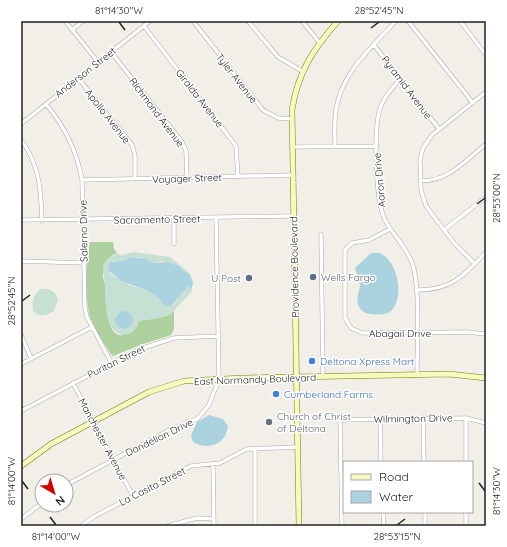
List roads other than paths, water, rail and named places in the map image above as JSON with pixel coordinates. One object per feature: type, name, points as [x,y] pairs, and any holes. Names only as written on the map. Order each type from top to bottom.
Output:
[{"type":"main road","name":"Providence Boulevard","points":[[299,526],[292,118],[295,94],[302,71],[319,42],[338,21]]},
{"type":"main road","name":"East Normandy Boulevard","points":[[21,466],[51,444],[149,392],[167,385],[184,381],[324,376],[417,375],[470,375],[486,378]]},
{"type":"street","points":[[64,21],[98,62]]},
{"type":"street","points":[[72,30],[83,21]]},
{"type":"street","name":"Anderson Street","points":[[21,124],[150,21]]},
{"type":"street","name":"Tyler Avenue","points":[[193,21],[263,110],[278,118],[292,118]]},
{"type":"street","points":[[248,21],[278,57],[302,71]]},
{"type":"street","points":[[302,21],[319,42]]},
{"type":"street","points":[[335,146],[336,108],[343,84],[351,72],[396,21]]},
{"type":"street","points":[[408,21],[473,103]]},
{"type":"street","points":[[460,21],[486,55]]},
{"type":"street","name":"Giralda Avenue","points":[[144,26],[236,146],[238,176]]},
{"type":"street","name":"Pyramid Avenue","points":[[374,45],[439,129]]},
{"type":"street","name":"Richmond Avenue","points":[[111,52],[182,142],[186,151],[187,178]]},
{"type":"street","name":"Apollo Avenue","points":[[78,78],[132,145],[135,155],[135,179]]},
{"type":"street","name":"Aaron Drive","points":[[400,79],[387,93],[381,104],[378,120],[377,146],[381,210],[390,229],[405,248],[411,260],[416,290],[417,375]]},
{"type":"street","points":[[475,264],[457,247],[426,206],[422,196],[420,160],[423,148],[432,134],[486,92]]},
{"type":"street","name":"Salerno Drive","points":[[46,104],[70,140],[79,164],[82,180],[85,308],[92,327],[112,362]]},
{"type":"street","points":[[21,140],[35,162],[39,175],[42,221]]},
{"type":"street","points":[[420,180],[434,180],[446,176],[486,144]]},
{"type":"street","points":[[292,147],[377,146]]},
{"type":"street","name":"Voyager Street","points":[[82,180],[292,175]]},
{"type":"street","points":[[444,230],[486,197]]},
{"type":"street","name":"Sacramento Street","points":[[21,220],[42,221],[293,216]]},
{"type":"street","name":"Dandelion Drive","points":[[74,481],[173,428],[197,419],[209,405],[219,379],[216,218]]},
{"type":"street","points":[[174,219],[174,244]]},
{"type":"street","name":"Abagail Drive","points":[[390,229],[369,240],[352,243],[346,250],[345,318],[350,328],[357,332],[486,334]]},
{"type":"street","points":[[321,234],[324,376]]},
{"type":"street","points":[[416,290],[443,287],[465,275],[486,252]]},
{"type":"street","points":[[21,261],[84,263]]},
{"type":"street","points":[[21,364],[92,327]]},
{"type":"street","points":[[21,335],[31,358]]},
{"type":"street","name":"Puritan Street","points":[[21,411],[112,362],[156,343],[186,337],[218,336]]},
{"type":"street","name":"Manchester Avenue","points":[[73,383],[133,496]]},
{"type":"street","points":[[380,418],[381,461]]},
{"type":"street","name":"Wilmington Drive","points":[[342,526],[340,420],[380,418],[466,418],[486,423]]},
{"type":"street","points":[[423,418],[424,461]]},
{"type":"street","points":[[466,418],[466,461]]},
{"type":"street","points":[[254,526],[255,448]]},
{"type":"street","name":"La Casita Street","points":[[81,526],[95,516],[186,468],[199,464],[213,464],[229,459],[247,449],[297,448]]},
{"type":"street","points":[[213,464],[214,526]]},
{"type":"street","points":[[21,519],[34,509]]},
{"type":"street","points":[[383,513],[384,526]]},
{"type":"street","points":[[425,513],[425,526]]},
{"type":"street","points":[[466,513],[466,526]]},
{"type":"street","points":[[168,526],[197,518],[214,519]]},
{"type":"water","points":[[371,253],[380,253],[388,259],[396,273],[398,281],[398,297],[396,304],[390,312],[385,314],[369,314],[361,310],[357,302],[360,286],[355,268]]},
{"type":"water","points":[[132,257],[146,259],[153,263],[168,262],[179,266],[183,271],[189,273],[193,281],[191,289],[189,286],[171,306],[163,304],[157,297],[148,291],[121,281],[108,270],[110,262],[123,261]]},
{"type":"water","points":[[124,311],[130,314],[133,320],[130,326],[124,329],[118,326],[115,320],[118,314]]},
{"type":"water","points":[[209,415],[223,419],[228,426],[227,432],[216,444],[211,446],[199,445],[193,442],[191,435],[197,422]]},
{"type":"place","name":"Wells Fargo","points":[[313,277]]},
{"type":"place","name":"U Post","points":[[249,278]]},
{"type":"place","name":"Deltona Xpress Mart","points":[[312,361]]},
{"type":"place","name":"Cumberland Farms","points":[[276,394]]},
{"type":"place","name":"Church of Christ of Deltona","points":[[269,422]]}]
